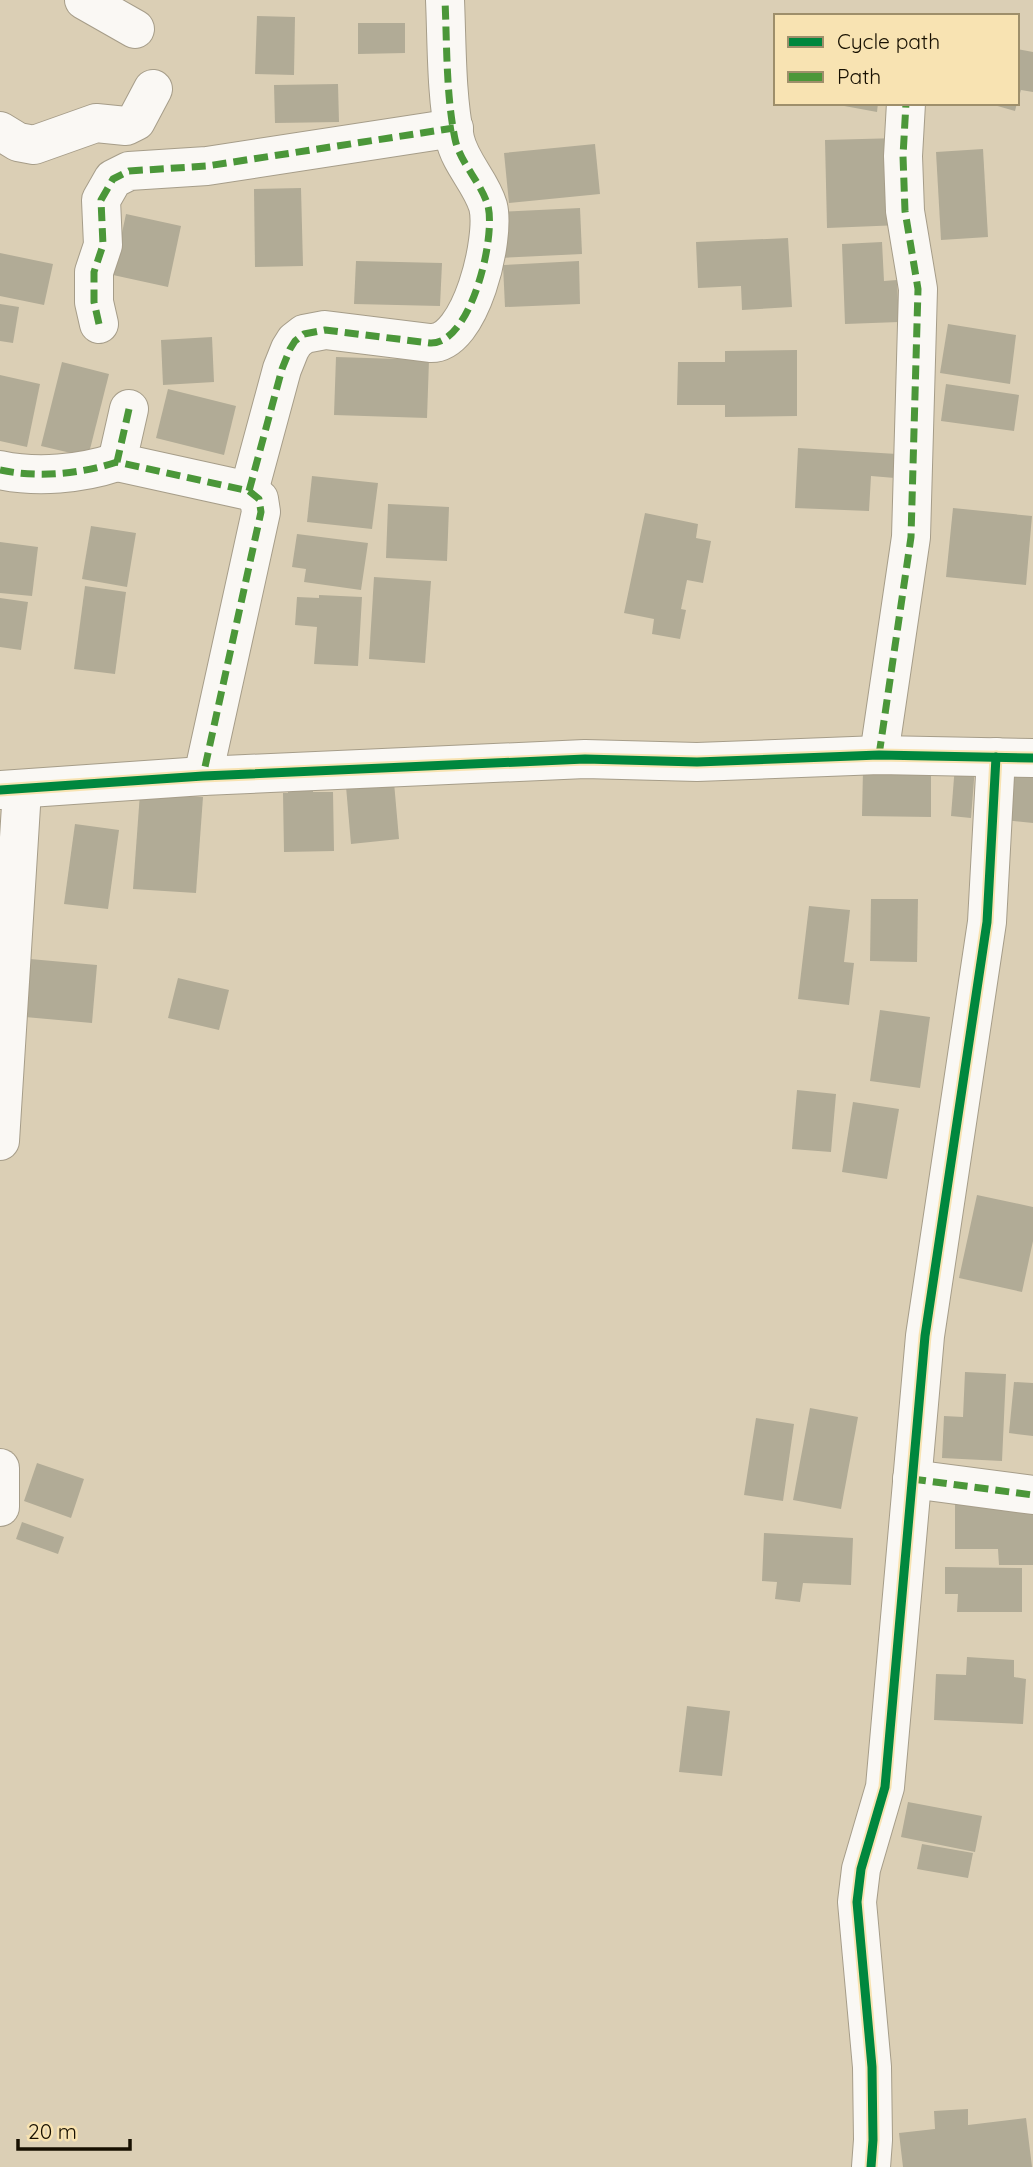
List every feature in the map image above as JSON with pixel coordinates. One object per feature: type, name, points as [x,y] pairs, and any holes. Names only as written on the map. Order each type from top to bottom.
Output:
[{"type":"street","points":[[84,0],[135,29]]},
{"type":"street","points":[[249,491],[282,369],[295,341],[304,334],[325,330],[436,343],[449,337],[463,320],[483,269],[490,227],[486,200],[460,152],[454,128],[445,0]]},
{"type":"street","points":[[0,131],[18,142],[34,145],[96,123],[127,126],[136,121],[153,89]]},
{"type":"street","points":[[879,755],[911,537],[918,289],[905,211],[903,156],[906,105]]},
{"type":"street","points":[[99,324],[94,302],[94,272],[103,244],[101,200],[113,179],[129,171],[207,166],[454,128]]},
{"type":"street","points":[[117,462],[129,409]]},
{"type":"street","points":[[0,470],[15,473],[58,472],[97,469],[117,462],[249,491],[259,499],[261,512],[203,776]]},
{"type":"street","points":[[0,1141],[11,790],[203,776],[585,759],[697,762],[879,755],[1033,758]]},
{"type":"street","points":[[871,2167],[872,2067],[858,1902],[861,1869],[885,1787],[925,1336],[987,922],[996,757]]},
{"type":"street","points":[[0,1468],[0,1507]]},
{"type":"street","points":[[912,1479],[1033,1495]]},
{"type":"building","points":[[257,16],[295,17],[294,75],[255,74]]},
{"type":"building","points":[[358,23],[405,23],[405,53],[358,54]]},
{"type":"building","points":[[1019,49],[1033,52],[1033,92],[1021,90],[1019,97]]},
{"type":"building","points":[[338,84],[339,122],[275,123],[274,85]]},
{"type":"building","points":[[839,105],[878,105],[877,112]]},
{"type":"building","points":[[994,105],[1016,105],[1015,111]]},
{"type":"building","points":[[899,138],[901,225],[827,228],[825,140]]},
{"type":"building","points":[[595,144],[600,194],[509,203],[504,153]]},
{"type":"building","points":[[983,149],[988,237],[941,240],[936,152]]},
{"type":"building","points":[[301,188],[303,266],[255,267],[254,189]]},
{"type":"building","points":[[580,208],[582,254],[500,258],[498,212]]},
{"type":"building","points":[[126,214],[181,226],[168,287],[113,275]]},
{"type":"building","points":[[788,238],[792,307],[742,310],[741,286],[698,288],[696,242]]},
{"type":"building","points":[[882,242],[884,281],[897,280],[899,322],[845,324],[842,244]]},
{"type":"building","points":[[0,253],[53,264],[44,305],[0,296]]},
{"type":"building","points":[[356,261],[442,263],[440,306],[354,304]]},
{"type":"building","points":[[579,261],[580,304],[505,307],[503,265]]},
{"type":"building","points":[[0,304],[19,307],[13,343],[0,341]]},
{"type":"building","points":[[948,324],[1016,335],[1010,384],[940,373]]},
{"type":"building","points":[[212,337],[214,382],[163,385],[161,340]]},
{"type":"building","points":[[797,350],[797,416],[725,417],[725,405],[677,405],[678,362],[725,362],[725,351]]},
{"type":"building","points":[[336,357],[429,360],[427,418],[334,415]]},
{"type":"building","points":[[62,362],[109,374],[88,457],[41,446]]},
{"type":"building","points":[[0,375],[40,384],[27,447],[0,441]]},
{"type":"building","points":[[946,384],[1019,395],[1014,431],[941,421]]},
{"type":"building","points":[[168,389],[236,406],[224,455],[156,438]]},
{"type":"building","points":[[798,448],[897,454],[895,478],[871,476],[869,511],[795,508]]},
{"type":"building","points":[[312,476],[378,483],[372,529],[307,522]]},
{"type":"building","points":[[388,504],[449,507],[447,561],[386,558]]},
{"type":"building","points":[[953,508],[1032,516],[1026,585],[946,577]]},
{"type":"building","points":[[645,513],[698,524],[696,538],[711,541],[703,583],[687,580],[681,609],[686,610],[680,639],[652,634],[654,619],[624,613]]},
{"type":"building","points":[[91,526],[136,533],[127,587],[82,579]]},
{"type":"building","points":[[297,534],[368,543],[361,590],[304,582],[306,569],[292,567]]},
{"type":"building","points":[[0,542],[38,547],[32,596],[0,593]]},
{"type":"building","points":[[374,577],[431,581],[425,663],[369,659]]},
{"type":"building","points":[[85,586],[126,592],[115,674],[74,669]]},
{"type":"building","points":[[319,595],[362,597],[358,666],[314,664],[317,627],[295,625],[297,597],[319,598]]},
{"type":"building","points":[[0,598],[28,602],[21,650],[0,647]]},
{"type":"building","points":[[955,765],[975,767],[971,818],[951,816]]},
{"type":"building","points":[[1010,769],[1033,771],[1033,823],[1005,820]]},
{"type":"building","points":[[863,770],[931,771],[931,817],[862,816]]},
{"type":"building","points":[[393,771],[399,839],[351,844],[345,775]]},
{"type":"building","points":[[313,776],[313,792],[333,792],[334,851],[284,852],[283,793],[288,793],[287,777]]},
{"type":"building","points":[[140,793],[203,797],[196,893],[133,889]]},
{"type":"building","points":[[75,824],[119,830],[108,909],[64,904]]},
{"type":"building","points":[[871,899],[918,899],[917,962],[870,961]]},
{"type":"building","points":[[809,906],[850,910],[844,962],[854,963],[849,1005],[798,999]]},
{"type":"building","points":[[30,959],[97,965],[92,1023],[25,1017]]},
{"type":"building","points":[[178,978],[229,990],[219,1030],[168,1018]]},
{"type":"building","points":[[880,1010],[930,1017],[920,1088],[870,1081]]},
{"type":"building","points":[[797,1090],[836,1094],[831,1152],[792,1149]]},
{"type":"building","points":[[853,1102],[899,1109],[887,1179],[842,1172]]},
{"type":"building","points":[[977,1195],[1033,1207],[1033,1241],[1022,1292],[959,1278]]},
{"type":"building","points":[[965,1372],[1006,1374],[1002,1461],[942,1458],[944,1416],[963,1417]]},
{"type":"building","points":[[1014,1382],[1033,1383],[1033,1436],[1009,1433]]},
{"type":"building","points":[[810,1408],[858,1417],[841,1509],[793,1500]]},
{"type":"building","points":[[756,1418],[794,1424],[783,1501],[744,1495]]},
{"type":"building","points":[[37,1463],[84,1479],[71,1518],[24,1501]]},
{"type":"building","points":[[955,1503],[1033,1503],[1033,1565],[999,1565],[998,1549],[955,1549]]},
{"type":"building","points":[[22,1522],[64,1537],[58,1554],[16,1539]]},
{"type":"building","points":[[764,1533],[853,1538],[851,1585],[803,1583],[800,1602],[775,1599],[777,1582],[762,1581]]},
{"type":"building","points":[[945,1567],[1022,1568],[1022,1612],[957,1612],[958,1594],[945,1594]]},
{"type":"building","points":[[967,1657],[1014,1660],[1014,1677],[1026,1679],[1023,1724],[934,1720],[936,1674],[966,1675]]},
{"type":"building","points":[[687,1706],[730,1711],[722,1776],[679,1772]]},
{"type":"building","points":[[908,1802],[982,1816],[975,1852],[901,1837]]},
{"type":"building","points":[[922,1844],[973,1853],[968,1878],[917,1869]]},
{"type":"building","points":[[968,2109],[968,2125],[1026,2118],[1032,2167],[903,2167],[899,2133],[935,2129],[934,2111]]},
{"type":"marked path","points":[[249,491],[282,369],[295,341],[304,334],[325,330],[430,343],[445,339],[457,327],[477,287],[488,241],[488,206],[461,156],[455,139],[448,87],[445,0]]},
{"type":"marked path","points":[[879,755],[911,537],[918,289],[905,211],[903,156],[906,105]]},
{"type":"marked path","points":[[99,324],[94,302],[94,272],[103,245],[101,200],[113,179],[129,171],[207,166],[454,128]]},
{"type":"marked path","points":[[129,409],[117,462],[249,491],[259,499],[261,512],[203,776]]},
{"type":"marked path","points":[[0,470],[59,474],[117,462]]},
{"type":"marked path","points":[[912,1479],[1033,1495]]},
{"type":"cycle path","points":[[0,790],[203,776],[585,759],[697,762],[879,755],[1033,758]]},
{"type":"cycle path","points":[[871,2167],[872,2067],[857,1902],[861,1869],[885,1787],[925,1336],[987,922],[996,757]]}]
